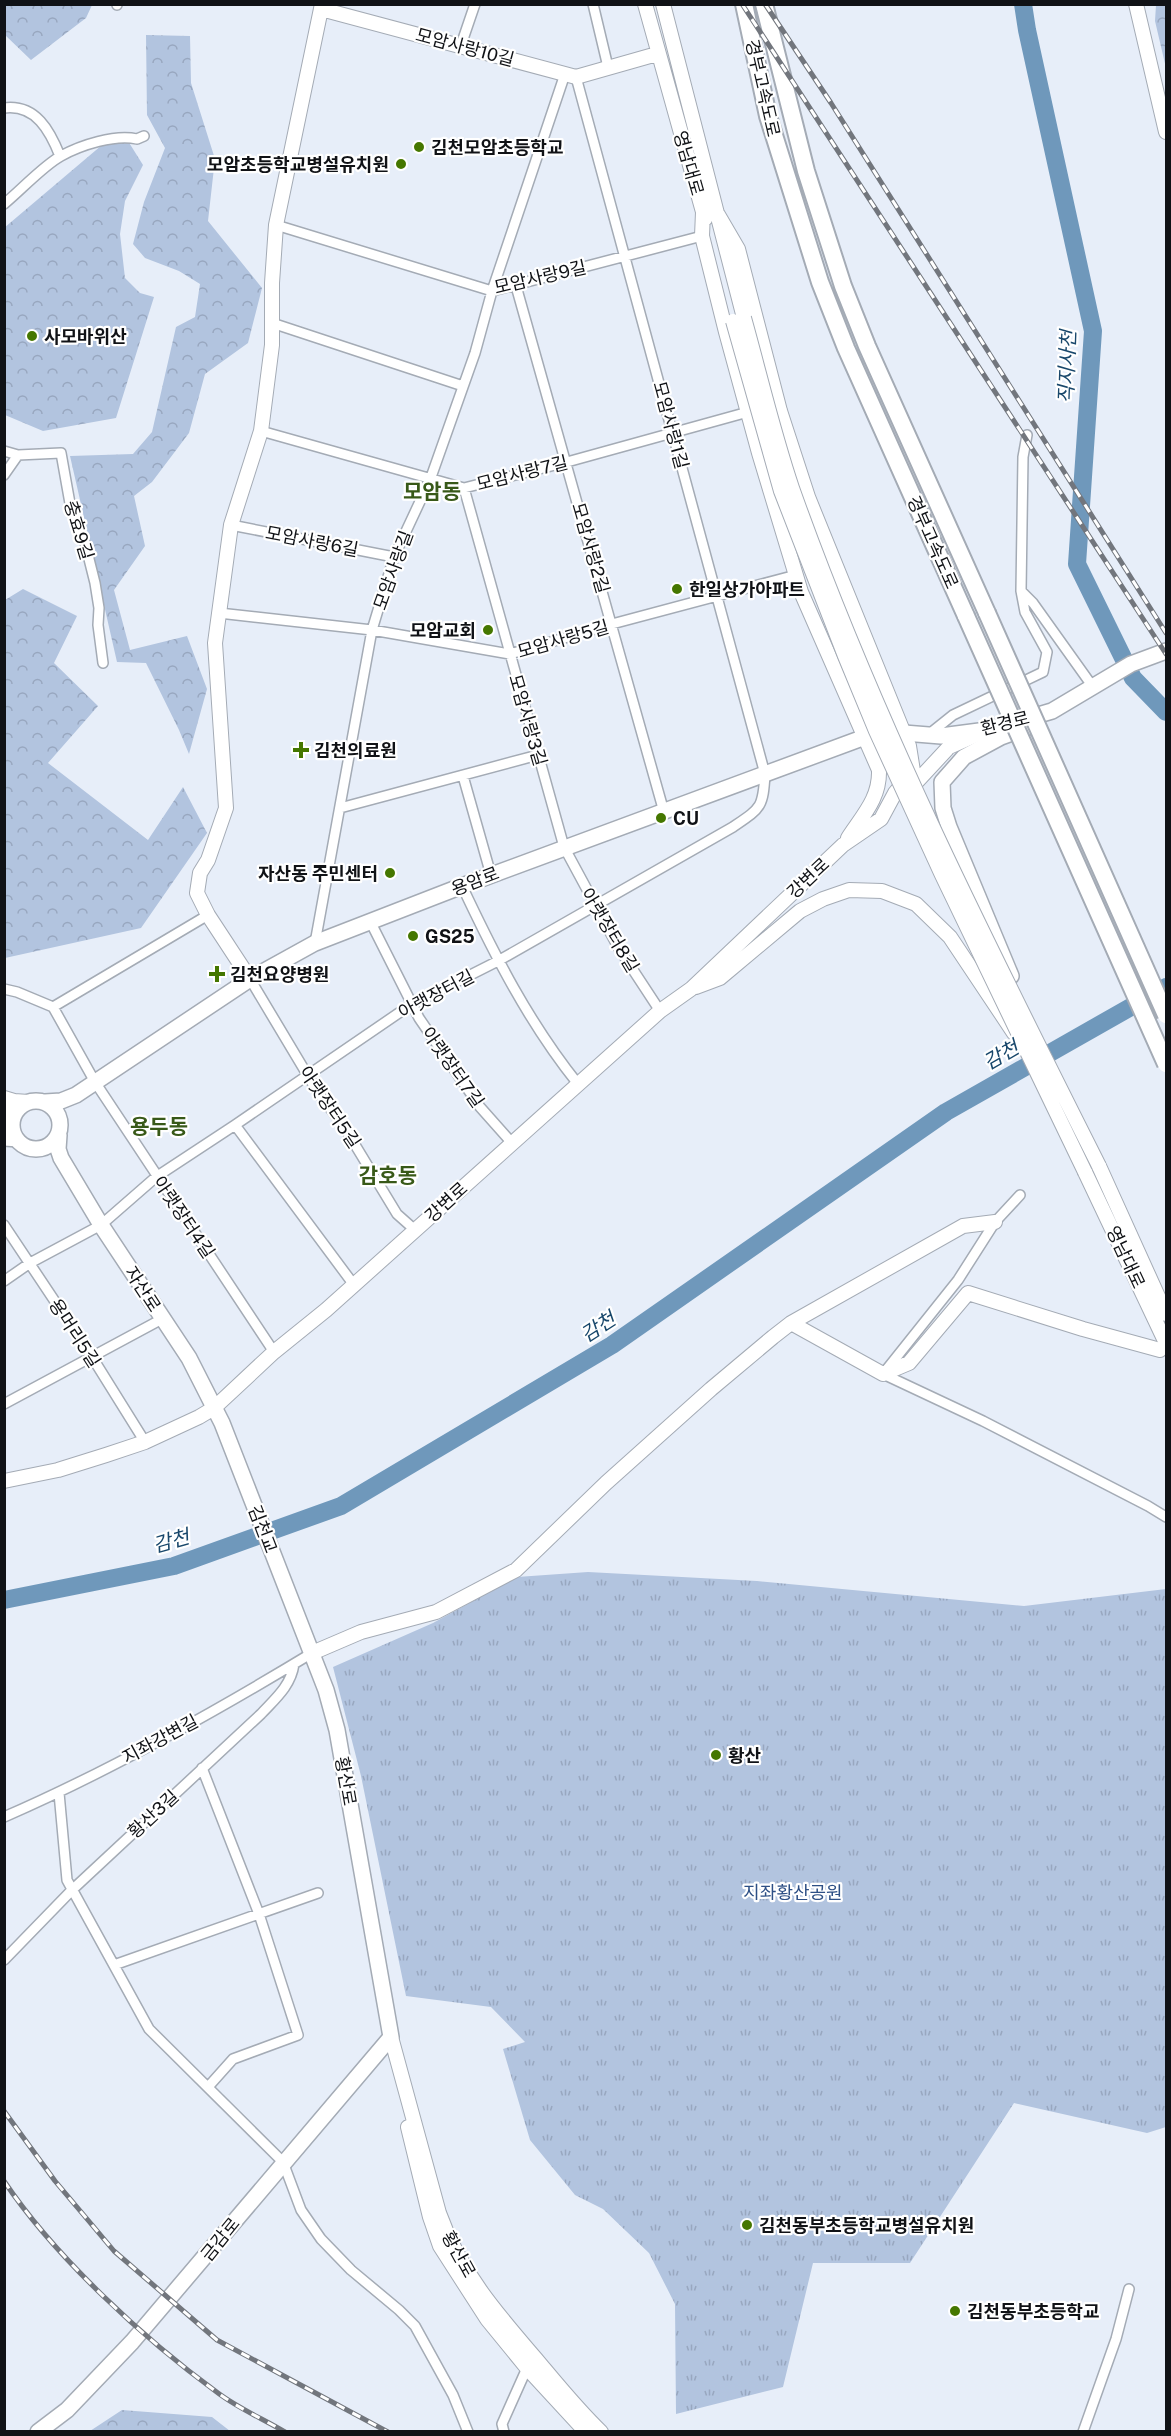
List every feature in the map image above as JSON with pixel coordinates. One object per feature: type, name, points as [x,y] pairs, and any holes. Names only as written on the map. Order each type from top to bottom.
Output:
[{"type":"highway","name":"경부고속도로","points":[[744,4],[768,116],[820,282],[846,348],[1167,1064]]},
{"type":"highway","name":"경부고속도로","points":[[764,4],[806,171],[843,286],[867,346],[1167,1015]]},
{"type":"main road","name":"환경로","points":[[904,733],[928,736],[987,730],[1052,711],[1131,664],[1167,651]]},
{"type":"main road","points":[[1036,1054],[943,808],[942,782],[964,757],[1001,737],[1037,723],[1052,711]]},
{"type":"main road","name":"용암로","points":[[76,1095],[250,979],[315,943],[491,875],[865,737],[904,733]]},
{"type":"main road","points":[[61,1158],[53,1152],[26,1147],[11,1134],[21,1106],[29,1102],[61,1101],[76,1095]]},
{"type":"main road","points":[[61,1158],[58,1149],[63,1110],[76,1095]]},
{"type":"main road","points":[[45,1102],[52,1106],[60,1128]]},
{"type":"main road","points":[[41,1149],[48,1147],[60,1128]]},
{"type":"main road","name":"자산로","points":[[61,1158],[101,1225],[189,1358],[222,1423]]},
{"type":"main road","name":"김천교","points":[[222,1423],[305,1636]]},
{"type":"main road","name":"황산로","points":[[305,1636],[337,1730],[391,2037]]},
{"type":"main road","name":"금감로","points":[[38,2432],[67,2410],[124,2350],[391,2037]]},
{"type":"street","points":[[461,45],[475,4]]},
{"type":"street","points":[[593,4],[608,67]]},
{"type":"street","name":"영남대로","points":[[645,4],[657,54],[710,213]]},
{"type":"street","name":"영남대로","points":[[663,4],[710,213],[782,491],[845,656],[876,731],[933,854],[1036,1054],[1099,1166],[1167,1314]]},
{"type":"street","points":[[1136,4],[1167,132]]},
{"type":"street","points":[[250,979],[208,915],[197,893],[200,873],[208,860],[226,808],[215,643],[231,525],[261,431],[272,345],[276,225],[318,6]]},
{"type":"street","name":"모암사랑10길","points":[[318,6],[570,75]]},
{"type":"street","points":[[570,75],[657,54]]},
{"type":"street","name":"모암사랑1길","points":[[570,75],[625,256],[765,774]]},
{"type":"street","name":"모암사랑길","points":[[315,943],[372,630],[394,557],[430,480],[463,386],[492,291],[570,75]]},
{"type":"street","points":[[4,108],[21,108],[36,116],[52,137],[60,156]]},
{"type":"street","points":[[4,204],[60,156],[93,144],[128,137],[137,139],[144,136]]},
{"type":"street","name":"강변로","points":[[710,213],[702,236],[748,412],[801,592],[879,770],[879,784],[873,801],[843,845]]},
{"type":"street","name":"강변로","points":[[4,1481],[58,1470],[144,1442],[199,1418],[214,1408],[273,1352],[297,1335],[354,1285],[660,1011],[691,989],[843,845],[881,819],[895,793],[913,771],[904,733],[808,497],[780,411],[738,249],[710,213]]},
{"type":"street","name":"모암사랑9길","points":[[276,225],[492,291],[702,236]]},
{"type":"street","name":"모암사랑2길","points":[[516,286],[664,812]]},
{"type":"street","points":[[272,323],[463,386]]},
{"type":"street","name":"모암사랑7길","points":[[261,431],[464,488],[748,412]]},
{"type":"street","points":[[928,736],[953,715],[1043,672],[1047,652],[1025,612],[1021,591],[1023,457],[1027,435]]},
{"type":"street","name":"충효9길","points":[[4,451],[18,454],[62,453],[71,509],[85,543],[95,583],[103,663]]},
{"type":"street","points":[[4,475],[18,454]]},
{"type":"street","name":"모암사랑3길","points":[[464,488],[564,848]]},
{"type":"street","name":"모암사랑6길","points":[[231,525],[394,557]]},
{"type":"street","name":"모암사랑5길","points":[[219,613],[372,630],[510,654],[796,575]]},
{"type":"street","points":[[1021,591],[1033,603],[1096,685]]},
{"type":"street","points":[[881,819],[949,747],[987,730]]},
{"type":"street","points":[[340,808],[538,755]]},
{"type":"street","name":"아랫장터길","points":[[4,1281],[30,1263],[101,1225],[157,1176],[412,1004],[498,961],[734,827],[762,804],[765,774]]},
{"type":"street","points":[[464,776],[491,875]]},
{"type":"street","name":"아랫장터8길","points":[[564,848],[618,947],[660,1011]]},
{"type":"street","points":[[462,886],[498,961],[551,1050],[578,1084]]},
{"type":"street","points":[[691,989],[720,978],[800,911],[823,899],[849,890],[882,891],[916,904],[950,937],[1036,1054]]},
{"type":"street","points":[[4,989],[53,1007],[208,915]]},
{"type":"street","name":"아랫장터7길","points":[[370,921],[418,1018],[480,1107],[512,1143]]},
{"type":"street","name":"아랫장터5길","points":[[250,979],[308,1076],[343,1125],[397,1214],[415,1230]]},
{"type":"street","name":"아랫장터4길","points":[[53,1007],[95,1082],[273,1352]]},
{"type":"street","name":"영남대로","points":[[1036,1054],[1085,1172],[1163,1346]]},
{"type":"street","points":[[11,1134],[4,1101],[29,1102]]},
{"type":"street","points":[[235,1125],[354,1285]]},
{"type":"street","points":[[883,1374],[958,1280],[995,1222],[1020,1196]]},
{"type":"street","points":[[312,1653],[361,1632],[436,1612],[516,1570],[606,1483],[711,1389],[791,1323],[963,1226],[995,1222]]},
{"type":"street","name":"용머리5길","points":[[4,1225],[92,1357],[144,1442]]},
{"type":"street","points":[[883,1374],[909,1363],[968,1293],[1083,1329],[1163,1346]]},
{"type":"street","points":[[4,1404],[162,1319]]},
{"type":"street","points":[[791,1323],[883,1374],[982,1421],[1167,1517]]},
{"type":"street","name":"지좌강변길","points":[[4,1817],[59,1793],[312,1653]]},
{"type":"street","name":"황산3길","points":[[4,1960],[72,1890],[261,1714],[287,1685],[292,1676],[294,1664]]},
{"type":"street","points":[[202,1768],[259,1914],[298,2035],[233,2059],[208,2087]]},
{"type":"street","points":[[59,1793],[67,1880],[149,2029],[283,2162],[301,2210],[321,2239],[351,2270],[415,2326],[453,2395],[468,2432]]},
{"type":"street","points":[[114,1965],[318,1893]]},
{"type":"street","name":"황산로","points":[[391,2037],[413,2151],[440,2246],[487,2319],[527,2368],[586,2432]]},
{"type":"street","name":"황산로","points":[[391,2037],[439,2213],[449,2241],[495,2312],[579,2410],[601,2432]]},
{"type":"street","points":[[1083,2432],[1116,2339],[1129,2289]]},
{"type":"street","points":[[504,2432],[502,2424],[527,2368]]},
{"type":"green space","points":[[4,5],[92,5],[86,18],[31,60],[5,35]]},
{"type":"green space","points":[[1156,5],[1166,5],[1166,68],[1155,21]]},
{"type":"green space","points":[[146,35],[190,36],[191,83],[215,159],[208,221],[262,288],[248,343],[205,374],[189,433],[152,482],[134,496],[145,546],[114,590],[130,650],[187,636],[207,689],[189,754],[146,663],[117,662],[70,456],[133,454],[152,432],[176,327],[195,317],[200,284],[179,271],[145,258],[133,244],[144,202],[165,148],[147,115]]},
{"type":"green space","points":[[128,141],[143,165],[125,201],[120,234],[125,278],[140,293],[154,297],[116,418],[43,431],[5,415],[4,228],[102,145]]},
{"type":"green space","points":[[23,589],[77,616],[54,663],[98,706],[48,763],[148,840],[183,787],[207,833],[141,928],[5,958],[5,600]]},
{"type":"green space","name":"지좌황산공원","points":[[588,1572],[757,1581],[1024,1606],[1166,1589],[1166,2127],[1147,2133],[1014,2103],[910,2263],[813,2263],[783,2387],[676,2414],[675,2304],[649,2253],[603,2209],[575,2195],[530,2140],[503,2049],[525,2042],[491,2007],[406,1996],[361,1776],[333,1667],[433,1623],[517,1577]]},
{"type":"green space","points":[[122,2410],[212,2417],[230,2431],[90,2431]]},
{"type":"waterway","name":"직지사천","points":[[1023,4],[1093,331],[1077,564],[1133,678],[1166,712]]},
{"type":"waterway","name":"감천","points":[[4,1600],[174,1566],[341,1506],[612,1345],[946,1112],[1166,987]]},
{"type":"railway","points":[[742,4],[1166,654]]},
{"type":"railway","points":[[765,4],[831,103],[1166,633]]},
{"type":"railway","points":[[4,2111],[55,2181],[114,2251],[217,2340],[388,2432]]},
{"type":"railway","points":[[4,2181],[49,2239],[131,2322],[218,2393],[285,2432]]},
{"type":"place","name":"김천모암초등학교","points":[[419,147]]},
{"type":"place","name":"모암초등학교병설유치원","points":[[401,164]]},
{"type":"place","name":"사모바위산","points":[[32,336]]},
{"type":"place","name":"한일상가아파트","points":[[677,589]]},
{"type":"place","name":"모암교회","points":[[488,630]]},
{"type":"place","name":"김천의료원","points":[[301,750]]},
{"type":"place","name":"CU","points":[[661,818]]},
{"type":"place","name":"자산동 주민센터","points":[[390,873]]},
{"type":"place","name":"GS25","points":[[413,936]]},
{"type":"place","name":"김천요양병원","points":[[217,974]]},
{"type":"place","name":"황산","points":[[716,1755]]},
{"type":"place","name":"김천동부초등학교병설유치원","points":[[747,2225]]},
{"type":"place","name":"김천동부초등학교","points":[[955,2311]]},
{"type":"district","name":"모암동","points":[[432,491]]},
{"type":"district","name":"용두동","points":[[159,1126]]},
{"type":"district","name":"감호동","points":[[388,1175]]}]
